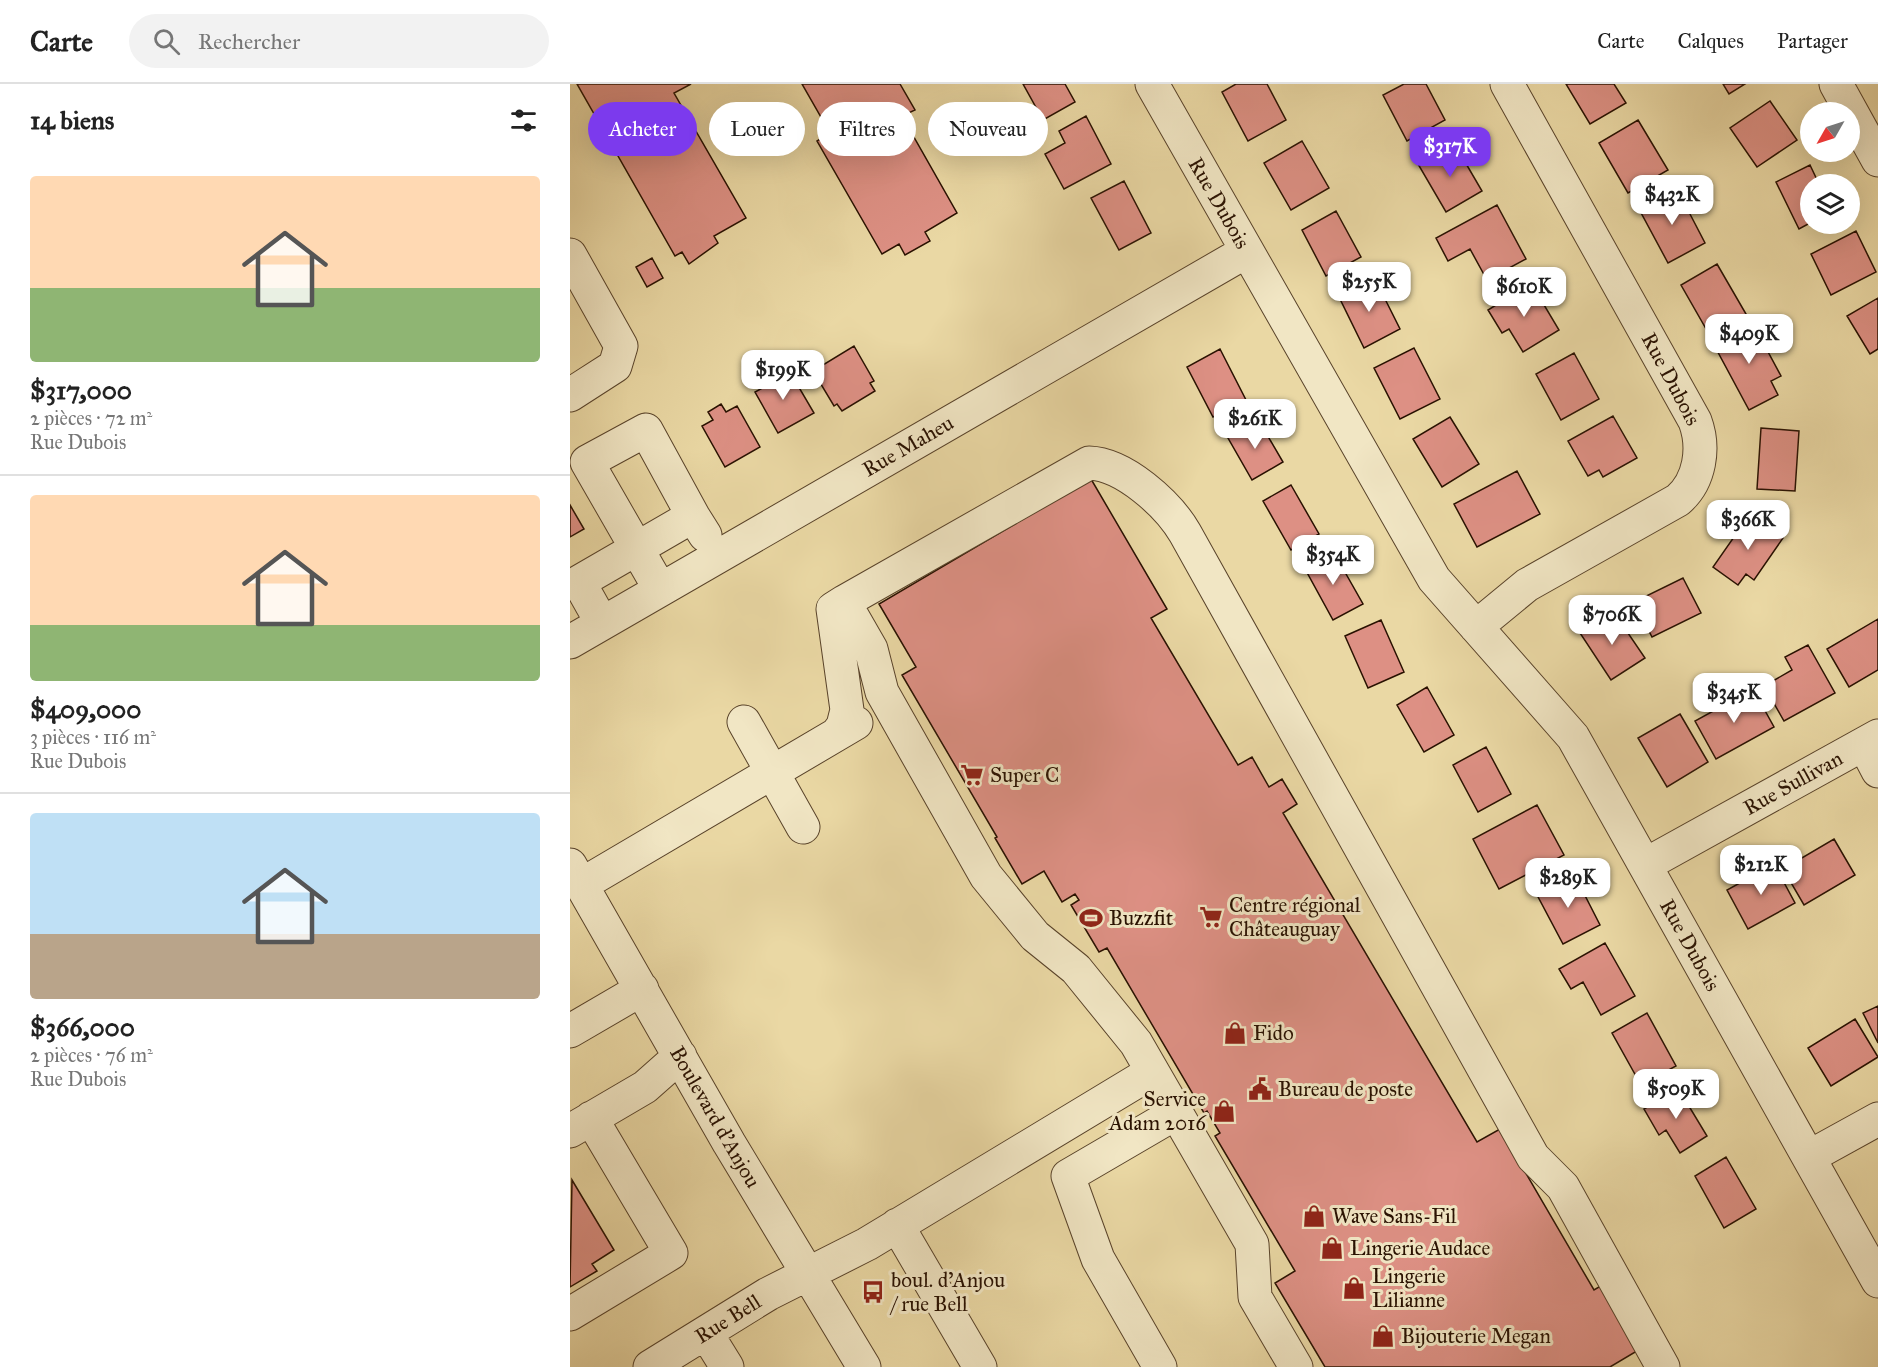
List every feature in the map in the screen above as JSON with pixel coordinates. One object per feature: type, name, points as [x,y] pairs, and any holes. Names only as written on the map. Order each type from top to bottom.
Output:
[{"type":"street","name":"Rue Dubois","points":[[1152,84],[1434,579],[1574,737],[1878,1281]]},
{"type":"street","name":"Rue Dubois","points":[[1476,627],[1527,585],[1677,500],[1692,483],[1701,446],[1695,421],[1507,84]]},
{"type":"street","points":[[1836,84],[1878,160]]},
{"type":"street","name":"Rue Maheu","points":[[570,642],[1247,251]]},
{"type":"street","points":[[570,255],[580,293],[618,338],[621,346],[620,356],[615,366],[607,374],[570,395]]},
{"type":"street","points":[[660,589],[587,462],[646,430],[717,556]]},
{"type":"street","points":[[839,605],[1089,463],[1098,463],[1113,470],[1168,507],[1185,533],[1533,1157],[1563,1187],[1662,1367]]},
{"type":"street","points":[[602,623],[579,582],[693,516]]},
{"type":"street","points":[[839,605],[871,649],[876,677],[888,704],[986,876],[1035,936],[1076,969],[1136,1043],[1252,1244],[1255,1297],[1296,1367]]},
{"type":"street","points":[[837,734],[843,726],[847,710],[839,605]]},
{"type":"street","points":[[576,875],[771,772],[888,704]]},
{"type":"street","points":[[744,722],[802,826]]},
{"type":"street","name":"Rue Sullivan","points":[[1645,865],[1873,750]]},
{"type":"street","name":"Boulevard d'Anjou","points":[[576,875],[864,1367]]},
{"type":"street","points":[[570,1031],[642,989]]},
{"type":"street","points":[[570,1314],[671,1253],[581,1124],[645,1087],[680,1056]]},
{"type":"street","name":"Rue Bell","points":[[651,1367],[807,1273],[897,1225],[1152,1072]]},
{"type":"street","points":[[1112,1096],[1135,1137]]},
{"type":"street","points":[[1068,1176],[1176,1113]]},
{"type":"street","points":[[1809,1157],[1878,1119]]},
{"type":"street","points":[[1044,1137],[1068,1176],[1098,1259],[1160,1367]]},
{"type":"street","points":[[897,1225],[980,1367]]},
{"type":"street","points":[[570,1293],[662,1237]]},
{"type":"street","points":[[706,1333],[727,1367]]},
{"type":"building","points":[[577,84],[691,84],[674,93],[679,102],[588,103]]},
{"type":"building","points":[[802,84],[900,84],[910,102],[817,102],[817,110]]},
{"type":"building","points":[[1023,84],[1065,84],[1075,102],[1048,117],[1048,102],[1033,102]]},
{"type":"building","points":[[1236,84],[1267,84],[1286,120],[1248,141],[1222,92]]},
{"type":"building","points":[[1404,84],[1426,84],[1445,120],[1407,141],[1383,95]]},
{"type":"building","points":[[1566,84],[1614,84],[1626,103],[1590,124]]},
{"type":"building","points":[[1723,84],[1745,84],[1729,94]]},
{"type":"building","points":[[1770,101],[1797,140],[1757,167],[1730,128]]},
{"type":"building","points":[[1086,116],[1111,164],[1064,189],[1046,156],[1048,152],[1065,143],[1059,131]]},
{"type":"building","points":[[1638,120],[1668,170],[1628,193],[1599,143]]},
{"type":"building","points":[[697,133],[746,218],[714,236],[718,243],[689,264],[682,252],[675,256],[618,156],[697,156]]},
{"type":"building","points":[[916,141],[957,213],[925,232],[930,241],[905,255],[899,244],[882,254],[826,156],[916,156]]},
{"type":"building","points":[[1302,141],[1329,188],[1291,210],[1264,163]]},
{"type":"building","points":[[1454,143],[1482,191],[1446,212],[1418,164]]},
{"type":"building","points":[[1810,165],[1814,174],[1800,174],[1799,229],[1776,182]]},
{"type":"building","points":[[1124,181],[1151,233],[1119,250],[1091,198]]},
{"type":"building","points":[[1677,189],[1705,243],[1668,263],[1639,209]]},
{"type":"building","points":[[1497,205],[1526,259],[1487,280],[1470,249],[1448,261],[1436,238]]},
{"type":"building","points":[[1336,211],[1361,257],[1326,276],[1302,230]]},
{"type":"building","points":[[1850,234],[1857,234],[1876,272],[1831,295],[1811,254]]},
{"type":"building","points":[[652,258],[663,278],[647,287],[636,267]]},
{"type":"building","points":[[1717,264],[1746,314],[1709,334],[1681,285]]},
{"type":"building","points":[[1375,279],[1400,329],[1364,348],[1339,297]]},
{"type":"building","points":[[1531,283],[1559,330],[1523,352],[1509,329],[1502,333],[1488,310]]},
{"type":"building","points":[[1878,298],[1878,349],[1870,354],[1847,316]]},
{"type":"building","points":[[1752,322],[1781,376],[1771,381],[1778,395],[1749,410],[1713,343]]},
{"type":"building","points":[[854,346],[874,381],[870,383],[875,391],[842,411],[837,404],[834,406],[813,371]]},
{"type":"building","points":[[1414,348],[1440,399],[1400,419],[1374,368]]},
{"type":"building","points":[[1220,349],[1246,400],[1213,417],[1187,367]]},
{"type":"building","points":[[1574,353],[1599,399],[1561,420],[1536,374]]},
{"type":"building","points":[[775,370],[779,378],[790,372],[814,413],[778,433],[755,392],[766,386],[761,378]]},
{"type":"building","points":[[721,404],[726,412],[737,406],[760,447],[725,467],[702,426],[713,420],[708,412]]},
{"type":"building","points":[[1613,416],[1637,458],[1603,477],[1599,470],[1588,476],[1568,441]]},
{"type":"building","points":[[1450,417],[1479,464],[1442,487],[1413,439]]},
{"type":"building","points":[[1259,421],[1283,462],[1252,480],[1228,438]]},
{"type":"building","points":[[1761,428],[1799,431],[1795,491],[1757,489]]},
{"type":"building","points":[[1517,471],[1540,514],[1477,547],[1454,504]]},
{"type":"building","name":"Centre régional Châteauguay","points":[[1091,479],[1167,609],[1151,618],[1238,765],[1252,757],[1269,787],[1282,779],[1297,804],[1283,813],[1477,1142],[1500,1129],[1594,1290],[1604,1284],[1642,1348],[1610,1367],[1325,1367],[1275,1283],[1295,1271],[1215,1136],[1220,1133],[1207,1111],[1204,1113],[1107,948],[1099,952],[1071,905],[1079,900],[1075,894],[1062,902],[1044,871],[1022,884],[902,675],[916,667],[879,604]]},
{"type":"building","points":[[1291,485],[1319,534],[1291,550],[1263,501]]},
{"type":"building","points":[[570,505],[584,529],[570,537]]},
{"type":"building","points":[[1750,514],[1783,538],[1754,580],[1746,574],[1738,585],[1713,567]]},
{"type":"building","points":[[1333,551],[1363,604],[1333,620],[1304,567]]},
{"type":"building","points":[[1683,578],[1701,613],[1652,637],[1634,602]]},
{"type":"building","points":[[1613,611],[1645,658],[1611,680],[1580,633]]},
{"type":"building","points":[[1878,619],[1878,670],[1849,687],[1827,649]]},
{"type":"building","points":[[1381,620],[1404,672],[1368,688],[1345,636]]},
{"type":"building","points":[[1808,645],[1835,693],[1784,721],[1764,686],[1792,670],[1785,657]]},
{"type":"building","points":[[1427,687],[1454,735],[1424,752],[1397,705]]},
{"type":"building","points":[[1753,689],[1774,727],[1716,759],[1695,721]]},
{"type":"building","points":[[1680,714],[1708,762],[1667,787],[1638,738]]},
{"type":"building","points":[[1486,747],[1511,794],[1478,812],[1453,765]]},
{"type":"building","points":[[1537,805],[1564,855],[1499,889],[1473,839]]},
{"type":"building","points":[[1834,839],[1855,875],[1804,905],[1783,869]]},
{"type":"building","points":[[1774,864],[1795,903],[1748,929],[1727,890]]},
{"type":"building","points":[[1574,874],[1600,925],[1563,944],[1536,893]]},
{"type":"building","points":[[1605,943],[1635,996],[1601,1015],[1583,982],[1571,989],[1559,969]]},
{"type":"building","points":[[1878,1006],[1878,1043],[1863,1013]]},
{"type":"building","points":[[1647,1013],[1676,1066],[1641,1085],[1612,1033]]},
{"type":"building","points":[[1855,1019],[1878,1057],[1831,1086],[1808,1048]]},
{"type":"building","points":[[1678,1088],[1707,1136],[1680,1153],[1666,1130],[1659,1135],[1644,1109]]},
{"type":"building","points":[[1726,1157],[1756,1209],[1724,1228],[1695,1176]]},
{"type":"building","points":[[572,1180],[614,1250],[592,1264],[597,1271],[570,1287]]},
{"type":"place","name":"Super C","points":[[972,775]]},
{"type":"place","name":"Centre régional Châteauguay","points":[[1211,917]]},
{"type":"place","name":"Buzzfit","points":[[1091,918]]},
{"type":"place","name":"Fido","points":[[1235,1033]]},
{"type":"place","name":"Bureau de poste","points":[[1260,1089]]},
{"type":"place","name":"Service Adam 2016","points":[[1224,1111]]},
{"type":"place","name":"Wave Sans-Fil","points":[[1314,1216]]},
{"type":"place","name":"Lingerie Audace","points":[[1332,1248]]},
{"type":"place","name":"Lingerie Lilianne","points":[[1354,1288]]},
{"type":"place","name":"boul. d'Anjou / rue Bell","points":[[873,1292]]},
{"type":"place","name":"Bijouterie Megan","points":[[1383,1336]]}]
